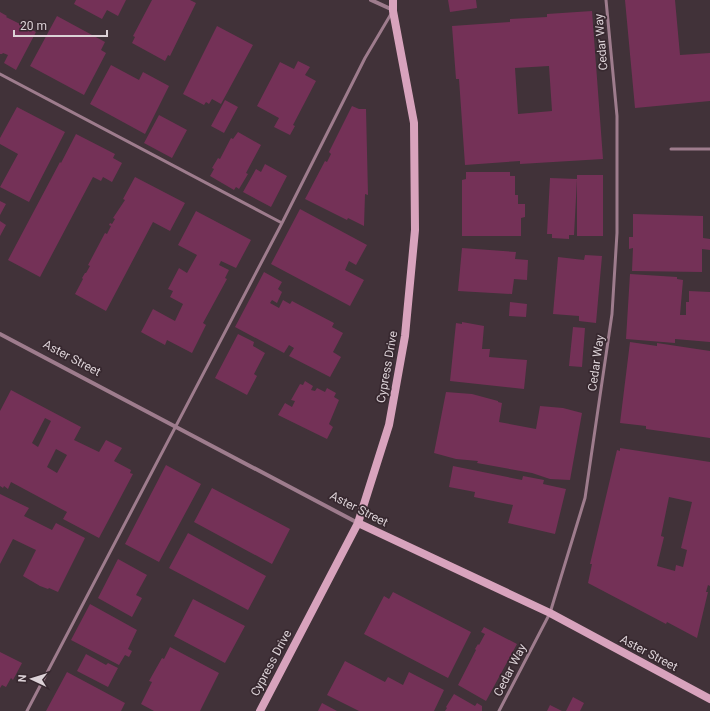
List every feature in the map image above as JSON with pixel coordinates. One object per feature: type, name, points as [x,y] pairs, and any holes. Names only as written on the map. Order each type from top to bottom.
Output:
[{"type":"street","points":[[371,0],[393,11]]},
{"type":"street","name":"Cypress Drive","points":[[260,711],[358,523],[389,425],[405,336],[415,230],[414,123],[393,11],[393,0]]},
{"type":"street","name":"Aster Street","points":[[0,334],[358,523],[550,613],[710,699]]},
{"type":"lane","name":"Cedar Way","points":[[499,711],[550,613],[585,498],[612,314],[617,233],[617,116],[606,0]]},
{"type":"lane","points":[[27,711],[282,223],[365,58],[393,11]]},
{"type":"lane","points":[[0,74],[282,223]]},
{"type":"lane","points":[[671,149],[710,149]]},
{"type":"building","points":[[76,0],[126,0],[118,16],[107,10],[102,19],[74,4]]},
{"type":"building","points":[[152,0],[190,0],[196,3],[170,56],[168,55],[165,61],[132,43],[135,37],[133,36]]},
{"type":"building","points":[[448,0],[476,0],[477,8],[450,12]]},
{"type":"building","points":[[625,0],[675,0],[680,55],[710,53],[710,101],[635,108]]},
{"type":"building","points":[[592,11],[603,159],[520,164],[520,161],[465,165],[459,79],[456,79],[452,26],[510,22],[510,19],[547,17],[547,14]],"holes":[[[549,66],[552,111],[518,114],[515,68]]]},
{"type":"building","points":[[0,12],[7,16],[6,17],[36,32],[16,70],[4,63],[8,55],[3,53],[0,54]]},
{"type":"building","points":[[57,16],[105,42],[101,50],[106,53],[84,95],[30,66]]},
{"type":"building","points":[[217,26],[253,45],[221,104],[212,99],[209,104],[206,102],[204,105],[183,94]]},
{"type":"building","points":[[298,61],[310,67],[305,75],[316,81],[293,125],[295,126],[290,135],[274,127],[279,118],[257,106],[280,62],[294,69]]},
{"type":"building","points":[[111,65],[139,80],[143,72],[169,86],[145,134],[90,104]]},
{"type":"building","points":[[225,100],[238,107],[224,133],[211,126]]},
{"type":"building","points":[[352,106],[359,109],[366,109],[368,195],[365,194],[364,226],[348,218],[347,220],[305,199],[325,161],[327,162],[331,154],[329,152]]},
{"type":"building","points":[[17,107],[65,132],[29,202],[0,187],[18,154],[0,144],[0,138]]},
{"type":"building","points":[[159,115],[187,130],[172,158],[144,143]]},
{"type":"building","points":[[238,132],[261,145],[246,173],[248,174],[239,189],[236,187],[234,190],[210,176],[214,169],[212,168],[218,158],[220,159],[231,138],[233,139]]},
{"type":"building","points":[[76,134],[115,154],[113,158],[122,163],[112,182],[103,177],[101,181],[93,177],[40,277],[8,260]]},
{"type":"building","points":[[265,164],[287,176],[271,207],[243,192],[256,169],[261,172]]},
{"type":"building","points":[[466,172],[510,172],[510,176],[515,176],[515,195],[518,195],[518,204],[525,204],[525,217],[521,218],[521,236],[462,236],[462,180],[466,179]]},
{"type":"building","points":[[577,175],[603,175],[603,236],[577,236]]},
{"type":"building","points":[[135,177],[185,203],[170,231],[153,222],[106,311],[75,294],[83,279],[82,278],[90,266],[88,265],[105,233],[107,234],[111,226],[109,225],[110,223],[112,224],[115,219],[113,218],[125,200],[123,199]]},
{"type":"building","points":[[550,178],[577,179],[574,235],[569,235],[569,239],[552,238],[552,234],[547,234]]},
{"type":"building","points":[[0,201],[6,204],[0,215]]},
{"type":"building","points":[[300,209],[367,245],[356,265],[349,261],[345,270],[364,280],[350,306],[271,264]]},
{"type":"building","points":[[196,211],[251,240],[236,268],[221,261],[219,265],[229,270],[225,278],[227,279],[203,323],[206,325],[192,353],[167,340],[165,345],[141,332],[153,309],[175,321],[183,304],[170,297],[173,291],[168,289],[179,268],[187,273],[197,255],[178,245]]},
{"type":"building","points":[[633,214],[703,216],[703,238],[710,239],[710,250],[702,249],[702,272],[632,271],[633,248],[629,249],[629,237],[633,237]]},
{"type":"building","points":[[0,221],[6,225],[0,236]]},
{"type":"building","points":[[462,248],[516,252],[515,259],[528,260],[527,280],[514,279],[512,294],[458,291]]},
{"type":"building","points":[[585,255],[602,256],[596,323],[579,321],[579,316],[553,314],[558,257],[584,260]]},
{"type":"building","points":[[264,272],[282,282],[278,289],[282,292],[277,303],[272,300],[270,303],[279,308],[283,300],[290,304],[292,301],[334,323],[332,327],[343,333],[333,352],[341,357],[330,377],[289,356],[294,348],[289,345],[284,353],[235,327]]},
{"type":"building","points":[[630,274],[677,277],[677,279],[683,280],[680,315],[686,315],[686,302],[689,302],[689,291],[710,292],[710,342],[675,339],[675,343],[626,339]]},
{"type":"building","points":[[510,302],[527,304],[526,317],[509,316]]},
{"type":"building","points":[[462,322],[484,326],[482,349],[490,349],[489,357],[527,360],[524,389],[450,381],[456,323],[462,324]]},
{"type":"building","points":[[573,327],[585,328],[582,367],[569,366]]},
{"type":"building","points":[[238,334],[254,342],[253,346],[265,353],[254,374],[257,376],[247,395],[215,378]]},
{"type":"building","points":[[630,342],[657,346],[657,343],[710,351],[710,438],[646,429],[646,426],[620,423]]},
{"type":"building","points":[[305,381],[313,386],[311,390],[315,391],[317,388],[325,392],[327,388],[336,393],[334,397],[339,400],[329,424],[333,427],[327,439],[278,415],[285,403],[292,407],[295,401],[291,400],[300,384],[303,385]]},
{"type":"building","points":[[11,390],[81,427],[74,440],[99,452],[106,440],[122,448],[114,461],[131,470],[130,473],[133,474],[99,538],[63,519],[67,512],[11,482],[8,489],[4,486],[3,488],[0,486],[0,411]],"holes":[[[45,418],[51,421],[38,447],[32,443]],[[56,449],[67,455],[57,473],[47,467]]]},
{"type":"building","points":[[446,392],[472,394],[498,401],[502,403],[499,422],[536,429],[540,406],[563,408],[582,413],[570,480],[550,479],[532,473],[477,463],[478,461],[456,459],[434,453]]},
{"type":"building","points":[[620,448],[710,462],[710,586],[708,585],[706,592],[708,592],[697,638],[667,622],[666,624],[588,583],[592,564],[590,564],[617,450],[620,451]],"holes":[[[669,497],[692,502],[681,548],[687,550],[683,567],[676,565],[675,571],[657,566],[664,537],[661,536]]]},
{"type":"building","points":[[166,465],[201,484],[159,562],[125,544]]},
{"type":"building","points":[[453,466],[522,480],[523,476],[544,480],[543,484],[566,489],[555,534],[508,523],[513,505],[474,497],[475,492],[449,487]]},
{"type":"building","points":[[212,488],[290,529],[272,564],[194,522]]},
{"type":"building","points":[[0,494],[29,508],[24,516],[52,530],[56,523],[85,538],[58,592],[40,586],[23,576],[36,550],[13,539],[0,564]]},
{"type":"building","points":[[188,533],[266,576],[248,610],[169,568]]},
{"type":"building","points":[[118,559],[147,575],[136,595],[142,598],[132,617],[98,598]]},
{"type":"building","points":[[393,592],[471,632],[448,678],[364,634],[384,596],[389,599]]},
{"type":"building","points":[[193,599],[245,626],[225,663],[174,636]]},
{"type":"building","points":[[90,604],[137,630],[128,649],[132,651],[129,657],[125,655],[119,665],[71,640]]},
{"type":"building","points":[[484,627],[517,644],[486,701],[458,685],[476,650],[475,649],[485,634],[481,632]]},
{"type":"building","points":[[170,647],[219,673],[200,711],[154,711],[141,704],[152,682],[149,681],[162,658],[164,659]]},
{"type":"building","points":[[0,652],[22,663],[13,680],[11,678],[6,687],[2,685],[0,688]]},
{"type":"building","points":[[86,654],[106,665],[108,663],[118,668],[108,687],[77,671]]},
{"type":"building","points":[[345,661],[385,682],[388,677],[403,685],[409,672],[444,690],[434,711],[359,711],[327,695]]},
{"type":"building","points":[[67,672],[125,703],[121,711],[46,711]]},
{"type":"building","points":[[454,694],[475,706],[477,703],[482,706],[482,711],[445,711]]},
{"type":"building","points":[[573,697],[584,703],[580,711],[566,711]]},
{"type":"building","points":[[322,703],[337,711],[318,711]]},
{"type":"building","points":[[550,705],[562,711],[547,711]]}]
